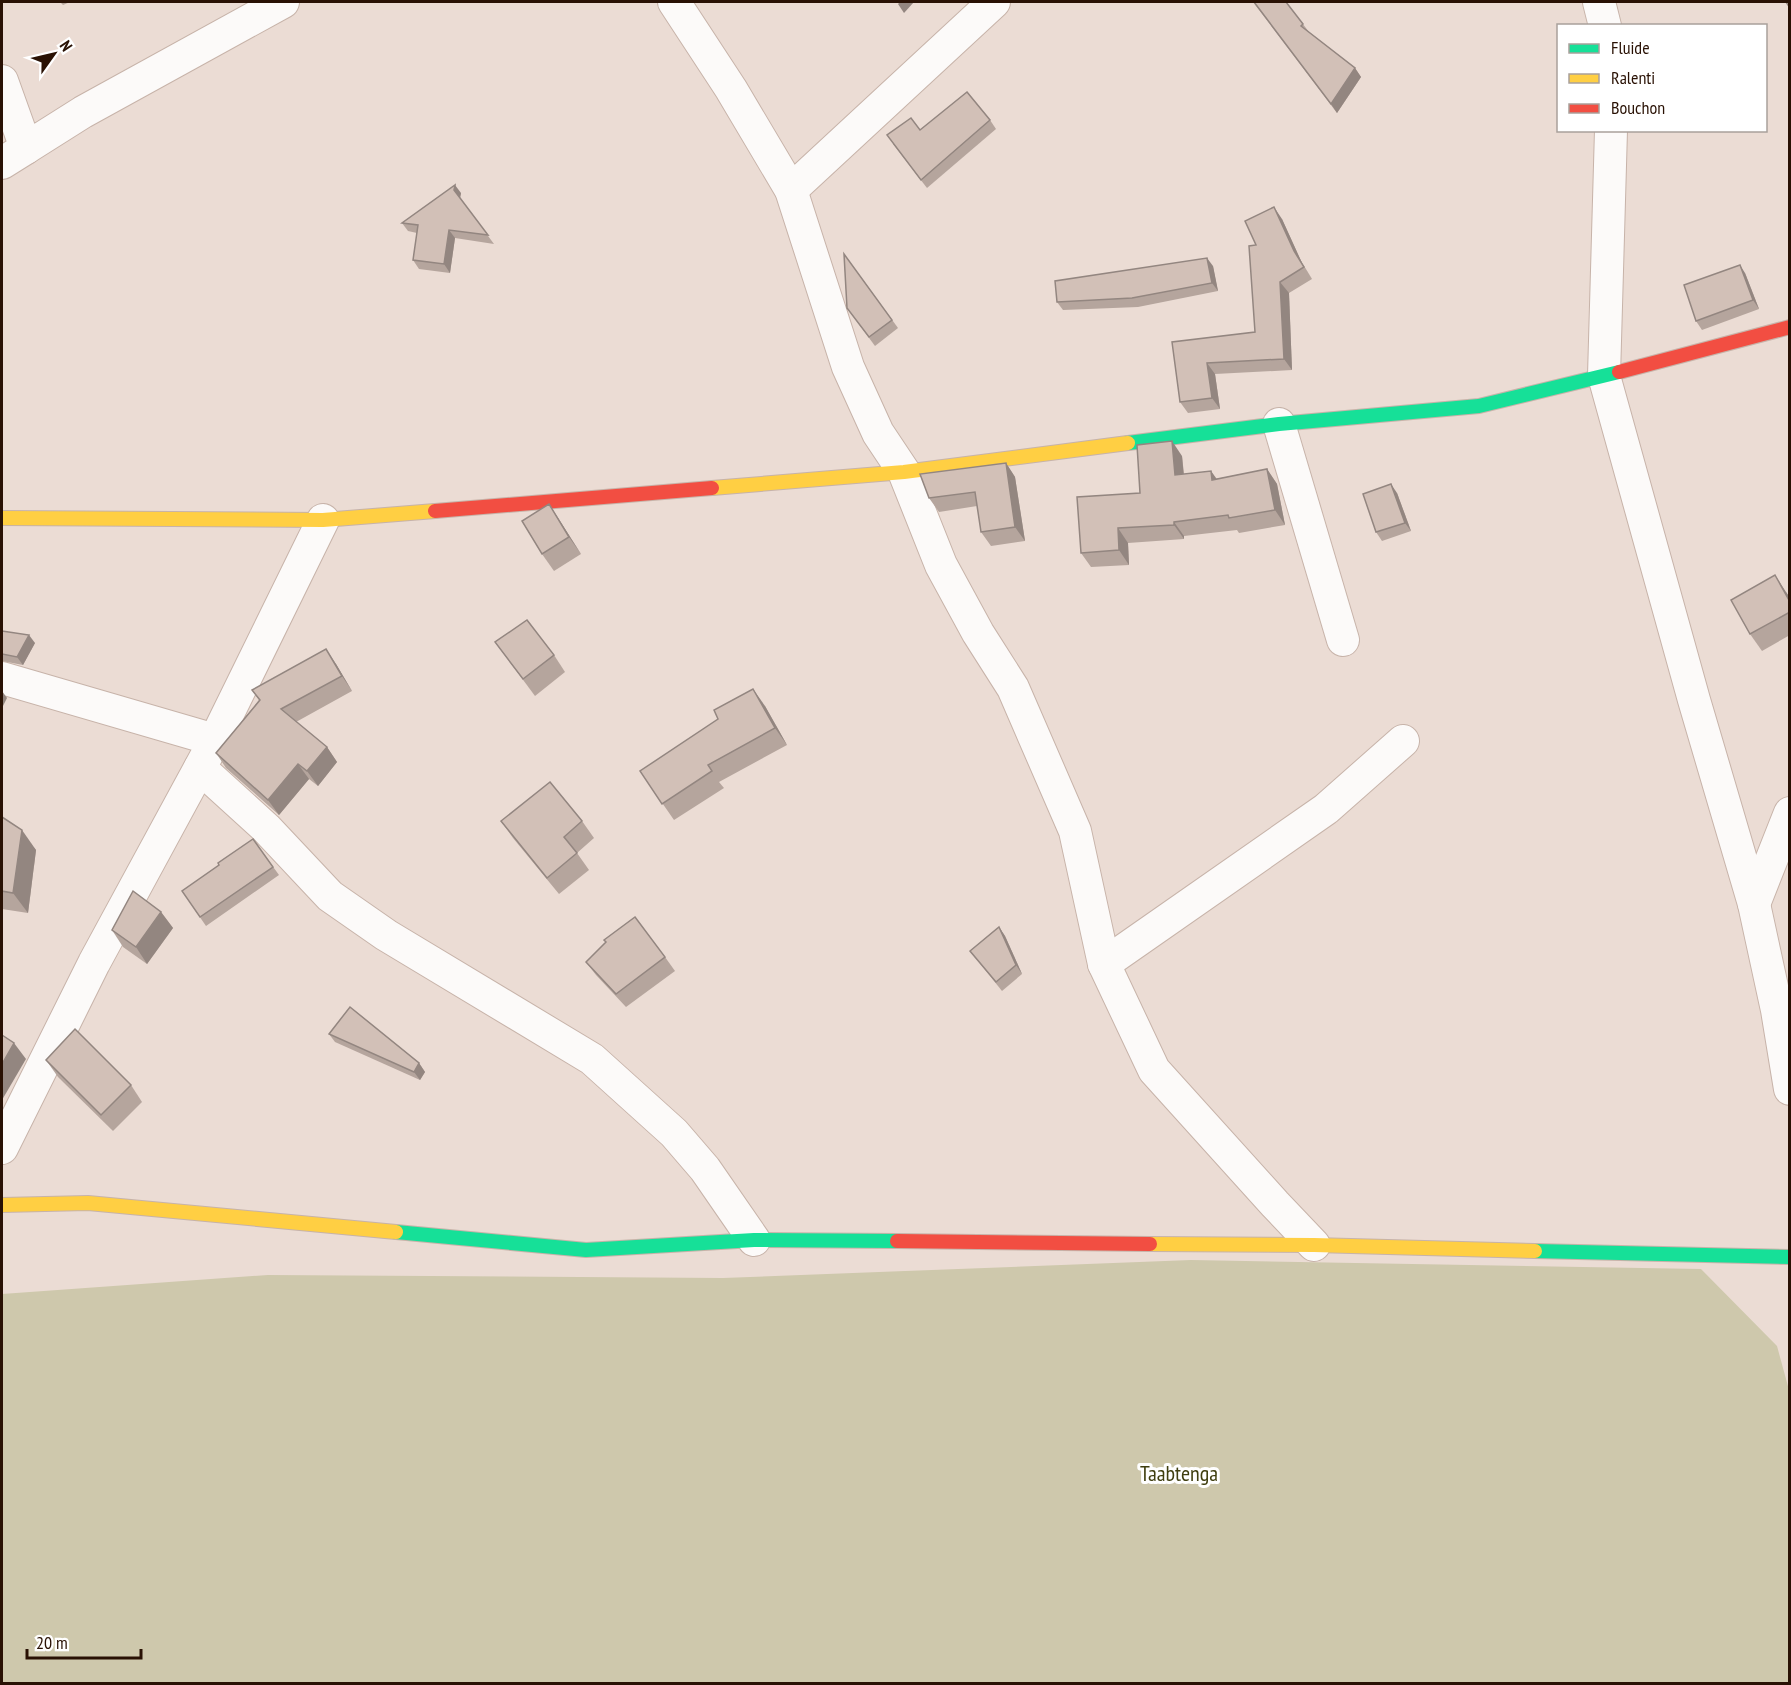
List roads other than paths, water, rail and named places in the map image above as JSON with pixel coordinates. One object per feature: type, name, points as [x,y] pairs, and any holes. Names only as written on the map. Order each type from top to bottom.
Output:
[{"type":"street","points":[[2,81],[14,155],[83,112],[283,2]]},
{"type":"street","points":[[674,2],[731,89],[791,190],[848,367],[878,433],[904,472],[940,565],[978,633],[1013,688],[1075,831],[1104,964],[1154,1070],[1314,1245]]},
{"type":"street","points":[[791,190],[994,2]]},
{"type":"street","points":[[1599,2],[1604,24]]},
{"type":"street","points":[[1611,132],[1604,376],[1694,700],[1754,903],[1780,968],[1790,1089]]},
{"type":"street","points":[[2,518],[323,520],[904,472],[1279,424],[1479,406],[1790,327]]},
{"type":"street","points":[[1279,424],[1343,640]]},
{"type":"street","points":[[2,1148],[94,963],[215,740],[323,520]]},
{"type":"street","points":[[2,678],[215,740]]},
{"type":"street","points":[[1104,964],[1326,809],[1403,741]]},
{"type":"street","points":[[200,768],[266,828],[330,896],[386,935],[592,1059],[674,1133],[705,1169],[754,1240]]},
{"type":"street","points":[[1754,903],[1790,813]]},
{"type":"street","points":[[2,1205],[88,1203],[586,1250],[754,1240],[1314,1245],[1790,1257]]},
{"type":"park label","name":"Taabtenga","points":[[1179,1473]]}]
